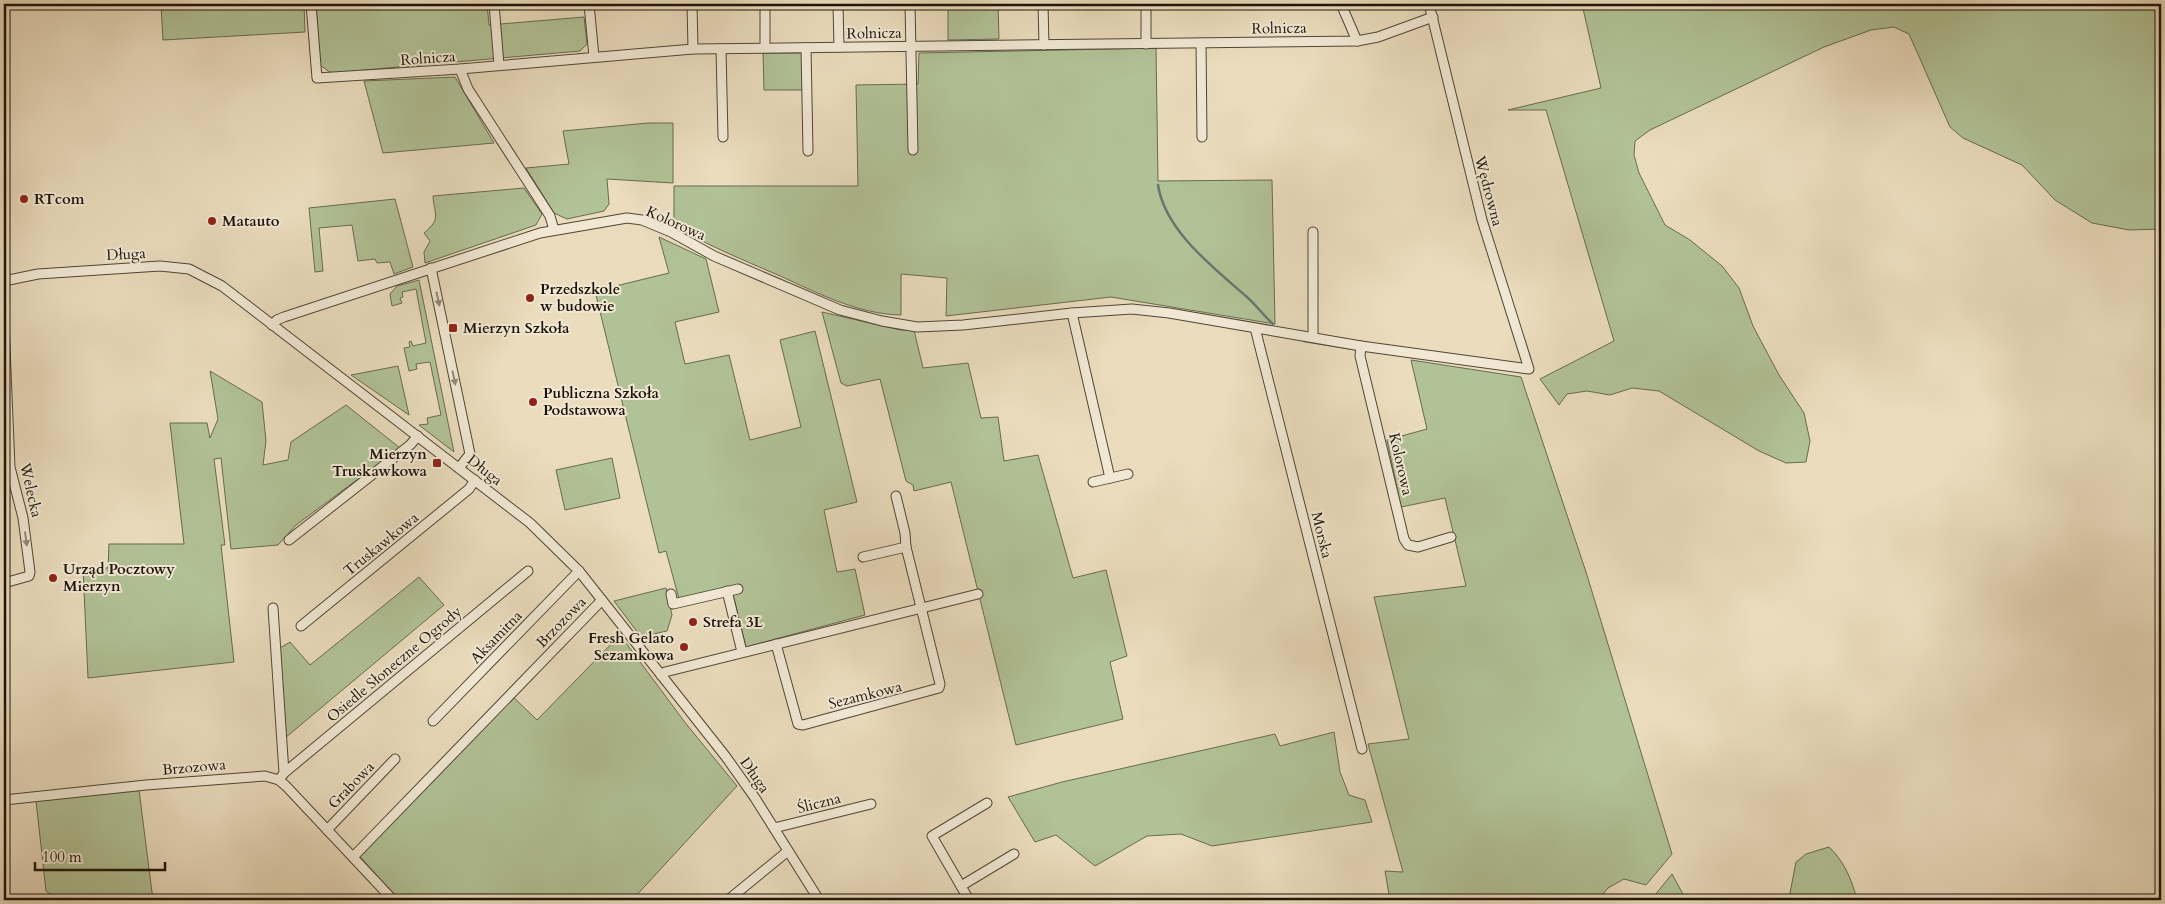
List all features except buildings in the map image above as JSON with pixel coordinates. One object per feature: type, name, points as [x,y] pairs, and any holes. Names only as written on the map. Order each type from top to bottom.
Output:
[{"type":"street","name":"Rolnicza","points":[[311,4],[316,78],[460,70],[692,49],[1357,41],[1378,37],[1433,16]]},
{"type":"street","points":[[494,4],[500,65]]},
{"type":"street","points":[[590,4],[594,57]]},
{"type":"street","points":[[692,4],[692,49]]},
{"type":"street","points":[[765,4],[766,48]]},
{"type":"street","name":"Rolnicza","points":[[838,4],[839,47]]},
{"type":"street","name":"Rolnicza","points":[[910,4],[913,150]]},
{"type":"street","points":[[1043,4],[1044,45]]},
{"type":"street","points":[[1146,4],[1146,44]]},
{"type":"street","points":[[1341,4],[1357,41]]},
{"type":"street","name":"Wędrowna","points":[[1429,4],[1482,220],[1529,369]]},
{"type":"street","points":[[1200,43],[1202,137]]},
{"type":"street","points":[[806,48],[808,151]]},
{"type":"street","points":[[720,49],[723,137]]},
{"type":"street","points":[[460,70],[468,88],[550,216],[554,230]]},
{"type":"street","name":"Kolorowa","points":[[272,325],[284,317],[431,268],[554,230],[627,218],[642,220],[766,279],[840,310],[882,321],[917,326],[963,325],[1072,313],[1132,309],[1169,313],[1360,346],[1529,369]]},
{"type":"street","points":[[1313,232],[1313,337]]},
{"type":"street","name":"Długa","points":[[4,281],[46,273],[157,266],[183,268],[213,280],[538,530],[579,571],[735,768],[819,900]]},
{"type":"street","points":[[431,268],[470,454],[459,468]]},
{"type":"street","points":[[1072,313],[1110,478]]},
{"type":"street","name":"Welecka","points":[[4,323],[10,467],[24,518],[30,572],[29,576],[25,578],[4,583]]},
{"type":"street","name":"Morska","points":[[1255,328],[1362,749]]},
{"type":"street","name":"Kolorowa","points":[[1360,346],[1360,356],[1404,539],[1408,545],[1418,547],[1451,537]]},
{"type":"street","points":[[289,540],[410,445],[418,436]]},
{"type":"street","points":[[1093,482],[1128,474]]},
{"type":"street","name":"Truskawkowa","points":[[301,626],[469,489],[475,480]]},
{"type":"street","name":"Sezamkowa","points":[[776,644],[794,718],[798,724],[803,725],[939,688],[940,684],[906,547],[905,533],[896,496]]},
{"type":"street","points":[[863,557],[906,547]]},
{"type":"street","name":"Osiedle Słoneczne Ogrody","points":[[281,776],[528,571]]},
{"type":"street","name":"Aksamitna","points":[[433,721],[579,571]]},
{"type":"street","points":[[671,594],[673,604],[738,589]]},
{"type":"street","points":[[727,591],[742,652]]},
{"type":"street","points":[[661,675],[665,672],[742,652],[978,594]]},
{"type":"street","name":"Brzozowa","points":[[353,857],[602,600]]},
{"type":"street","points":[[273,608],[281,776],[327,830],[393,900]]},
{"type":"street","name":"Grabowa","points":[[327,830],[395,759]]},
{"type":"street","name":"Brzozowa","points":[[4,800],[246,777],[281,776]]},
{"type":"street","points":[[969,900],[932,836],[987,803]]},
{"type":"street","name":"Śliczna","points":[[774,828],[871,804]]},
{"type":"street","points":[[728,900],[788,851]]},
{"type":"street","points":[[961,886],[1014,854]]},
{"type":"green space","points":[[161,4],[304,4],[305,32],[163,40]]},
{"type":"green space","points":[[316,4],[487,4],[489,25],[584,17],[587,44],[580,51],[331,73],[320,65]]},
{"type":"green space","points":[[948,4],[998,4],[999,39],[948,40]]},
{"type":"green space","points":[[1582,4],[2161,4],[2161,229],[2129,230],[2092,223],[2055,200],[2022,165],[1963,138],[1950,127],[1909,34],[1894,27],[1871,30],[1824,47],[1650,130],[1635,141],[1634,155],[1639,173],[1665,225],[1690,240],[1722,266],[1739,288],[1753,326],[1779,375],[1804,413],[1810,441],[1806,462],[1786,463],[1759,451],[1659,391],[1632,388],[1610,395],[1587,391],[1567,394],[1559,405],[1540,379],[1614,341],[1546,110],[1508,110],[1601,88]]},
{"type":"green space","points":[[1156,48],[1158,181],[1272,180],[1275,324],[1111,297],[946,316],[947,278],[901,274],[901,315],[885,314],[853,307],[823,295],[699,240],[674,226],[674,186],[858,186],[856,85],[918,84],[919,53]]},
{"type":"green space","points":[[763,53],[802,53],[803,90],[764,90]]},
{"type":"green space","points":[[455,77],[494,143],[383,153],[364,81]]},
{"type":"green space","points":[[648,123],[673,123],[673,183],[607,179],[609,204],[604,211],[567,219],[554,213],[526,168],[569,164],[563,131]]},
{"type":"green space","points":[[524,188],[542,214],[536,225],[425,263],[424,252],[430,241],[424,233],[433,224],[436,216],[433,196]]},
{"type":"green space","points":[[395,199],[413,267],[394,274],[390,262],[377,263],[375,259],[358,261],[352,225],[319,228],[323,271],[315,272],[309,208]]},
{"type":"green space","points":[[659,237],[706,259],[719,312],[675,322],[685,364],[729,355],[750,440],[801,427],[780,340],[815,331],[857,502],[824,510],[837,572],[855,569],[865,615],[746,647],[731,586],[679,599],[666,551],[659,553],[595,291],[669,273]]},
{"type":"green space","points":[[419,280],[454,452],[419,425],[428,424],[427,418],[441,415],[430,362],[416,364],[417,369],[409,371],[404,348],[410,347],[409,342],[411,341],[413,346],[426,343],[416,289],[402,292],[403,297],[400,298],[402,303],[392,306],[390,294],[397,286]]},
{"type":"green space","points":[[822,312],[900,330],[914,330],[923,368],[968,363],[981,418],[998,417],[1004,461],[1038,455],[1073,578],[1106,570],[1127,656],[1110,662],[1123,719],[1016,745],[951,482],[914,491],[913,485],[906,481],[880,379],[847,386],[841,383]]},
{"type":"green space","points":[[1411,360],[1521,377],[1586,572],[1672,854],[1646,885],[1624,879],[1608,888],[1598,900],[1390,900],[1385,871],[1403,872],[1368,744],[1409,739],[1374,597],[1466,586],[1445,498],[1401,507],[1387,440],[1427,429]]},
{"type":"green space","points":[[398,366],[409,415],[351,375]]},
{"type":"green space","points":[[210,371],[262,402],[266,441],[263,465],[288,460],[291,442],[346,405],[400,448],[296,525],[278,545],[231,549],[221,458],[214,459],[225,545],[221,545],[234,662],[88,678],[83,569],[108,568],[109,544],[184,544],[170,423],[207,423],[210,438],[218,419]]},
{"type":"green space","points":[[612,458],[620,498],[565,510],[556,470]]},
{"type":"green space","points":[[419,577],[444,605],[285,738],[280,648],[290,642],[310,665]]},
{"type":"green space","points":[[666,588],[672,615],[667,631],[641,637],[614,601]]},
{"type":"green space","points":[[620,635],[687,725],[737,786],[634,898],[636,900],[399,900],[354,850],[508,692],[537,720]]},
{"type":"green space","points":[[1334,732],[1340,772],[1349,795],[1365,800],[1372,822],[1212,846],[1181,834],[1147,836],[1095,866],[1056,835],[1035,842],[1008,797],[1062,782],[1275,734],[1280,746]]},
{"type":"green space","points":[[139,790],[153,900],[58,900],[46,891],[36,801]]},
{"type":"green space","points":[[1829,847],[1847,871],[1857,900],[1791,900],[1790,893],[1796,862],[1806,854]]},
{"type":"green space","points":[[1672,874],[1686,900],[1651,900]]},
{"type":"waterway","points":[[1158,185],[1162,202],[1170,218],[1181,233],[1206,261],[1250,300],[1273,324]]},
{"type":"waterway","points":[[1304,341],[1354,349]]},
{"type":"place","name":"RTcom","points":[[24,199]]},
{"type":"place","name":"Matauto","points":[[212,221]]},
{"type":"place","name":"Przedszkole w budowie","points":[[530,298]]},
{"type":"place","name":"Mierzyn Szkoła","points":[[453,328]]},
{"type":"place","name":"Publiczna Szkoła Podstawowa","points":[[533,402]]},
{"type":"place","name":"Mierzyn Truskawkowa","points":[[437,463]]},
{"type":"place","name":"Urząd Pocztowy Mierzyn","points":[[53,578]]},
{"type":"place","name":"Strefa 3L","points":[[693,622]]},
{"type":"place","name":"Fresh Gelato Sezamkowa","points":[[684,647]]}]
